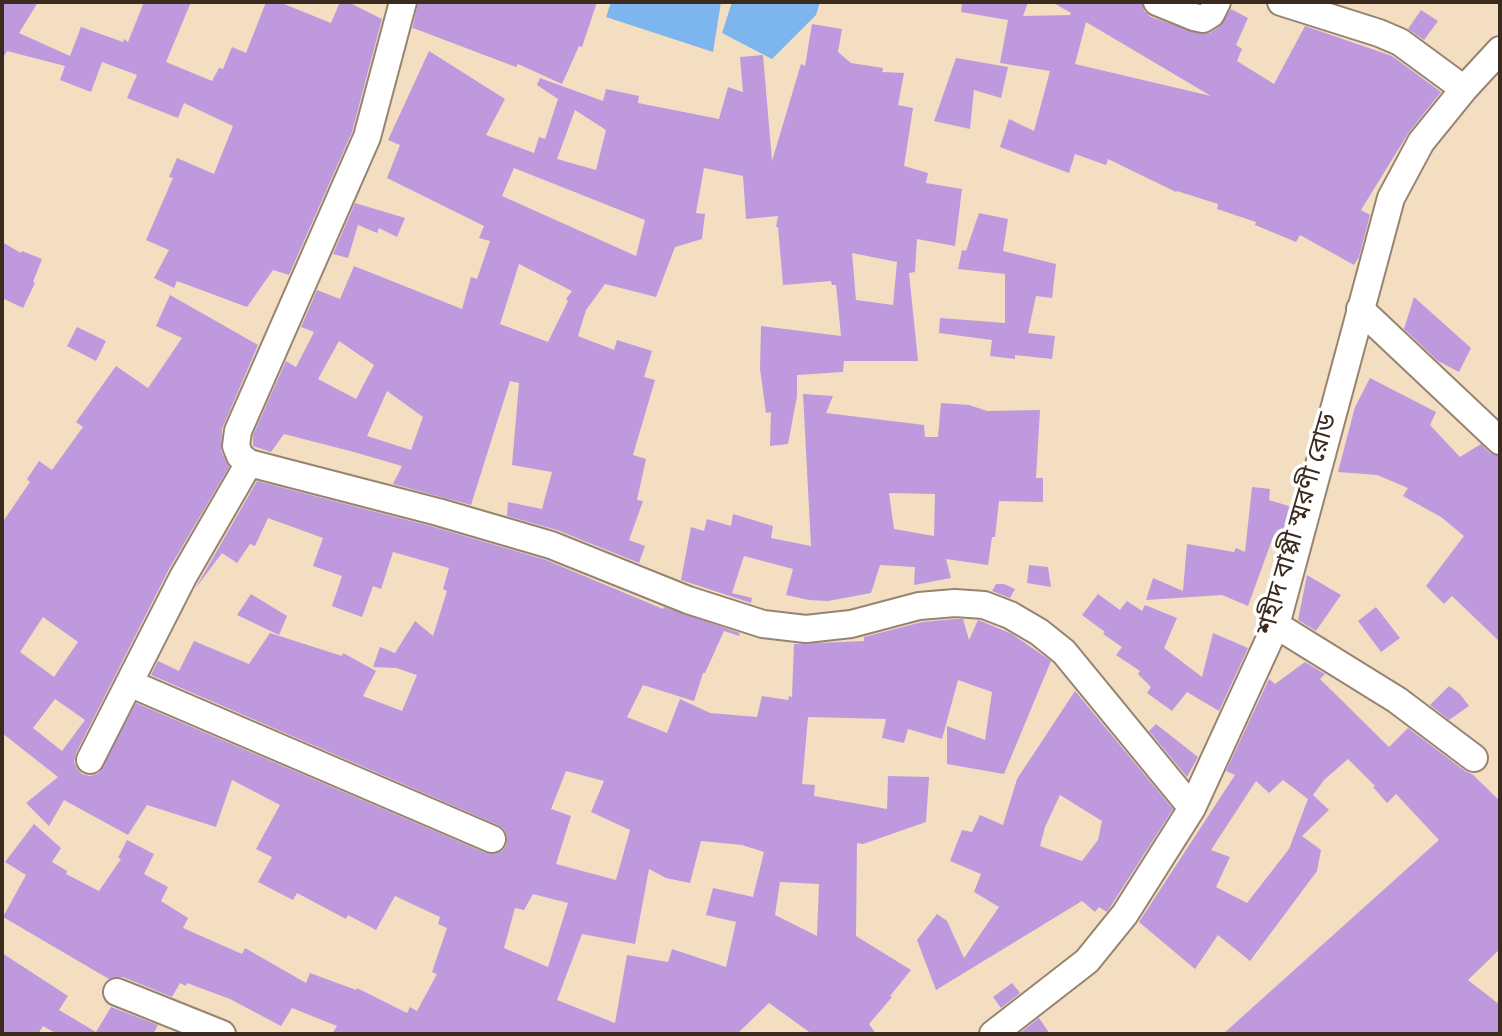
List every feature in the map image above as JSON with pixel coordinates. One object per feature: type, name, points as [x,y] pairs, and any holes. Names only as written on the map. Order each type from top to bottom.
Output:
[{"type":"street","points":[[403,2],[367,137],[238,431],[236,446],[240,456],[249,463],[438,512],[551,545],[688,600],[763,624],[806,629],[851,624],[919,606],[955,603],[984,605],[1010,615],[1064,652],[1192,808]]},
{"type":"street","points":[[1157,2],[1203,19],[1211,13],[1217,2]]},
{"type":"street","points":[[1281,2],[1400,42],[1464,89]]},
{"type":"street","name":"শহীদ বাপ্পী স্মরণী রোড","points":[[993,1034],[1087,961],[1125,914],[1192,808],[1276,625],[1391,198],[1421,142],[1500,50]]},
{"type":"street","points":[[1360,309],[1500,442]]},
{"type":"street","points":[[90,760],[183,578],[249,463]]},
{"type":"street","points":[[1276,625],[1397,700],[1474,758]]},
{"type":"street","points":[[129,683],[492,839]]},
{"type":"street","points":[[117,992],[222,1034]]},
{"type":"water","points":[[611,2],[721,2],[713,52],[606,17]]},
{"type":"water","points":[[732,2],[820,2],[816,15],[772,59],[722,33]]},
{"type":"building","points":[[2,2],[38,2],[19,33],[70,56],[81,27],[128,42],[144,2],[191,2],[166,62],[212,81],[219,68],[223,69],[232,47],[246,53],[266,2],[279,2],[331,23],[340,2],[348,2],[382,19],[352,132],[289,275],[273,270],[247,307],[177,281],[174,288],[154,278],[169,250],[146,240],[173,178],[169,177],[177,158],[214,174],[233,126],[184,103],[178,118],[127,98],[137,75],[102,62],[91,92],[60,80],[65,66],[7,51],[2,59]]},
{"type":"building","points":[[418,2],[597,2],[582,47],[579,46],[562,84],[518,64],[516,67],[413,28],[412,30]]},
{"type":"building","points":[[962,2],[1028,2],[1023,16],[1070,15],[1071,13],[1052,2],[1142,2],[1144,11],[1151,17],[1201,34],[1210,33],[1219,27],[1231,9],[1248,18],[1236,45],[1242,49],[1237,61],[1274,84],[1305,26],[1392,56],[1441,92],[1409,132],[1361,210],[1370,215],[1359,257],[1354,265],[1300,235],[1296,242],[1255,225],[1256,222],[1217,209],[1218,204],[1176,192],[1108,159],[1106,165],[1075,154],[1069,173],[1000,147],[1009,119],[1034,131],[1050,71],[1000,63],[1008,20],[961,12]],"holes":[[[1086,22],[1211,96],[1075,64]]]},
{"type":"building","points":[[1421,10],[1438,21],[1424,40],[1408,29]]},
{"type":"building","points":[[812,24],[842,29],[838,52],[851,63],[883,68],[882,72],[904,73],[898,105],[913,108],[904,166],[928,173],[926,183],[962,189],[955,246],[917,239],[915,272],[909,273],[918,361],[844,361],[843,372],[797,375],[797,396],[788,444],[770,446],[771,412],[766,413],[760,369],[761,326],[841,336],[836,285],[832,285],[831,281],[783,285],[776,227],[778,216],[746,219],[743,176],[704,168],[696,213],[705,214],[702,239],[675,247],[656,297],[605,284],[586,310],[578,336],[614,350],[617,340],[652,351],[644,377],[655,380],[633,455],[646,459],[637,500],[643,501],[629,540],[645,546],[639,563],[557,530],[507,516],[508,502],[542,509],[552,472],[512,465],[519,383],[510,381],[471,505],[393,484],[402,466],[354,452],[284,434],[271,452],[253,446],[253,435],[286,361],[296,367],[314,332],[301,327],[317,290],[340,299],[354,266],[462,309],[471,277],[477,279],[490,241],[479,238],[484,226],[387,178],[400,145],[388,140],[429,51],[505,99],[486,135],[534,153],[539,137],[545,139],[558,99],[537,85],[540,78],[603,101],[606,89],[639,96],[638,103],[719,119],[728,87],[743,92],[740,57],[763,55],[772,161],[801,64],[805,66]],"holes":[[[575,110],[606,130],[596,170],[557,159]],[[514,168],[645,220],[636,256],[502,196]],[[852,253],[897,262],[893,305],[856,300]],[[519,264],[572,291],[548,342],[500,324]],[[339,341],[374,365],[356,399],[318,379]],[[387,391],[423,417],[411,450],[367,436]]]},
{"type":"building","points":[[956,58],[1008,67],[1001,98],[974,90],[970,129],[934,121]]},
{"type":"building","points":[[355,203],[405,218],[397,237],[379,228],[377,233],[358,225],[348,258],[333,254]]},
{"type":"building","points":[[979,213],[1008,219],[1003,251],[1056,264],[1052,298],[1036,296],[1028,333],[1055,336],[1052,359],[1015,355],[1015,359],[990,356],[992,340],[939,333],[940,318],[1005,323],[1005,274],[958,269],[962,250],[966,251]]},
{"type":"building","points":[[2,242],[21,253],[22,251],[42,259],[33,282],[35,283],[23,308],[2,298]]},
{"type":"building","points":[[170,295],[258,345],[222,429],[221,451],[229,467],[169,569],[76,753],[74,762],[82,774],[90,776],[99,773],[136,703],[486,853],[495,854],[506,846],[507,836],[504,829],[498,825],[151,675],[158,661],[179,671],[194,641],[249,664],[270,633],[342,656],[343,653],[376,671],[363,696],[402,711],[417,675],[396,668],[373,667],[380,647],[395,653],[415,621],[433,636],[447,591],[443,589],[449,568],[393,552],[381,589],[373,586],[362,617],[332,606],[342,576],[313,566],[323,538],[268,518],[255,546],[250,544],[237,563],[222,553],[195,589],[257,481],[434,527],[546,560],[663,609],[664,607],[740,633],[739,636],[724,631],[703,673],[694,701],[643,685],[627,717],[667,733],[680,699],[710,713],[757,717],[762,696],[788,700],[789,696],[792,697],[794,644],[864,641],[864,637],[922,622],[963,619],[969,640],[978,620],[1012,634],[1051,661],[1004,774],[947,764],[947,726],[985,740],[992,692],[958,680],[942,739],[908,729],[904,743],[882,738],[886,719],[808,717],[802,784],[815,785],[814,796],[887,809],[888,776],[929,777],[926,822],[863,844],[857,843],[856,936],[911,970],[869,1024],[876,1034],[812,1034],[769,1003],[737,1034],[332,1034],[337,1026],[292,1008],[281,1026],[230,999],[187,983],[186,986],[180,983],[172,997],[123,977],[109,979],[3,917],[26,875],[5,862],[34,824],[61,848],[52,862],[67,871],[66,874],[99,891],[121,859],[118,858],[127,840],[154,854],[144,874],[168,887],[161,901],[188,918],[183,928],[242,954],[245,948],[306,983],[310,973],[356,990],[357,988],[407,1013],[410,1007],[417,1011],[437,974],[432,972],[447,928],[438,924],[440,917],[395,896],[376,930],[348,915],[346,919],[297,893],[293,900],[258,882],[272,857],[256,849],[280,805],[232,780],[216,827],[147,805],[128,835],[64,800],[49,826],[26,803],[58,777],[2,733],[2,523],[30,482],[27,479],[39,461],[52,470],[83,427],[76,422],[116,366],[148,388],[182,338],[156,326]],"holes":[[[43,617],[78,642],[54,677],[20,652]],[[55,699],[85,720],[62,751],[33,728]],[[566,771],[604,781],[591,812],[630,830],[616,880],[556,864],[571,816],[551,809]],[[701,841],[742,845],[764,852],[753,897],[713,888],[706,915],[736,922],[726,967],[672,949],[668,962],[627,955],[615,1023],[557,1000],[582,934],[635,944],[649,869],[666,878],[690,883]],[[780,882],[819,884],[817,936],[775,915]],[[533,894],[568,903],[548,967],[504,948],[515,908],[524,910]]]},
{"type":"building","points":[[1414,297],[1471,348],[1459,372],[1438,361],[1404,329]]},
{"type":"building","points":[[77,327],[106,341],[96,361],[67,346]]},
{"type":"building","points":[[1370,378],[1436,412],[1430,425],[1460,457],[1481,444],[1490,453],[1500,456],[1500,642],[1452,596],[1444,604],[1426,586],[1464,536],[1441,517],[1403,496],[1408,488],[1377,475],[1338,472],[1355,407]]},
{"type":"building","points":[[803,394],[833,396],[826,413],[924,425],[925,437],[938,437],[941,403],[969,405],[987,411],[1040,410],[1036,478],[1043,478],[1043,502],[999,501],[995,537],[992,537],[988,565],[946,559],[951,578],[914,585],[915,567],[880,565],[871,593],[828,601],[786,595],[793,569],[744,556],[732,593],[752,598],[751,603],[681,580],[691,527],[704,531],[707,519],[731,526],[733,514],[773,526],[771,538],[811,546]],"holes":[[[889,493],[935,494],[934,536],[894,529]]]},
{"type":"building","points":[[1252,487],[1270,489],[1269,500],[1292,507],[1282,541],[1273,537],[1248,606],[1222,595],[1146,600],[1153,578],[1183,591],[1187,544],[1234,552],[1236,548],[1245,552]]},
{"type":"building","points":[[1029,565],[1048,567],[1051,587],[1027,583]]},
{"type":"building","points":[[1307,575],[1341,595],[1316,631],[1298,620]]},
{"type":"building","points":[[996,584],[1015,589],[1010,598],[992,591]]},
{"type":"building","points":[[251,594],[287,616],[279,635],[237,615]]},
{"type":"building","points":[[1098,594],[1120,610],[1127,601],[1142,611],[1145,605],[1177,618],[1164,648],[1202,677],[1213,633],[1248,648],[1219,711],[1187,692],[1172,711],[1147,693],[1151,687],[1138,674],[1140,671],[1116,655],[1122,647],[1082,615]]},
{"type":"building","points":[[1376,607],[1400,638],[1381,652],[1358,621]]},
{"type":"building","points":[[1305,662],[1325,674],[1320,679],[1389,747],[1408,728],[1472,774],[1500,801],[1500,949],[1468,980],[1500,1005],[1500,1034],[1223,1034],[1439,840],[1396,794],[1387,803],[1373,787],[1375,786],[1348,759],[1324,780],[1313,795],[1329,810],[1302,836],[1321,850],[1317,871],[1250,961],[1218,935],[1195,969],[1139,922],[1235,775],[1226,771],[1269,679],[1275,684]],"holes":[[[1283,780],[1308,799],[1289,849],[1247,903],[1216,887],[1230,857],[1211,850],[1256,781],[1269,793]]]},
{"type":"building","points":[[1449,686],[1460,694],[1469,706],[1449,720],[1430,705]]},
{"type":"building","points":[[1075,691],[1173,809],[1107,912],[1099,907],[1095,912],[1082,901],[936,990],[917,940],[937,914],[947,921],[964,958],[999,907],[974,892],[981,874],[950,861],[962,830],[972,832],[980,815],[1003,825],[1017,779]],"holes":[[[1060,795],[1102,821],[1098,840],[1082,861],[1040,846],[1045,827]]]},
{"type":"building","points":[[1156,724],[1198,757],[1187,777],[1149,731]]},
{"type":"building","points":[[2,953],[68,996],[59,1010],[96,1032],[111,1007],[158,1025],[153,1034],[57,1034],[43,1026],[38,1034],[2,1034]]},
{"type":"building","points":[[1012,983],[1020,993],[1001,1008],[993,997]]},
{"type":"building","points":[[1039,1018],[1050,1034],[1020,1033]]}]
